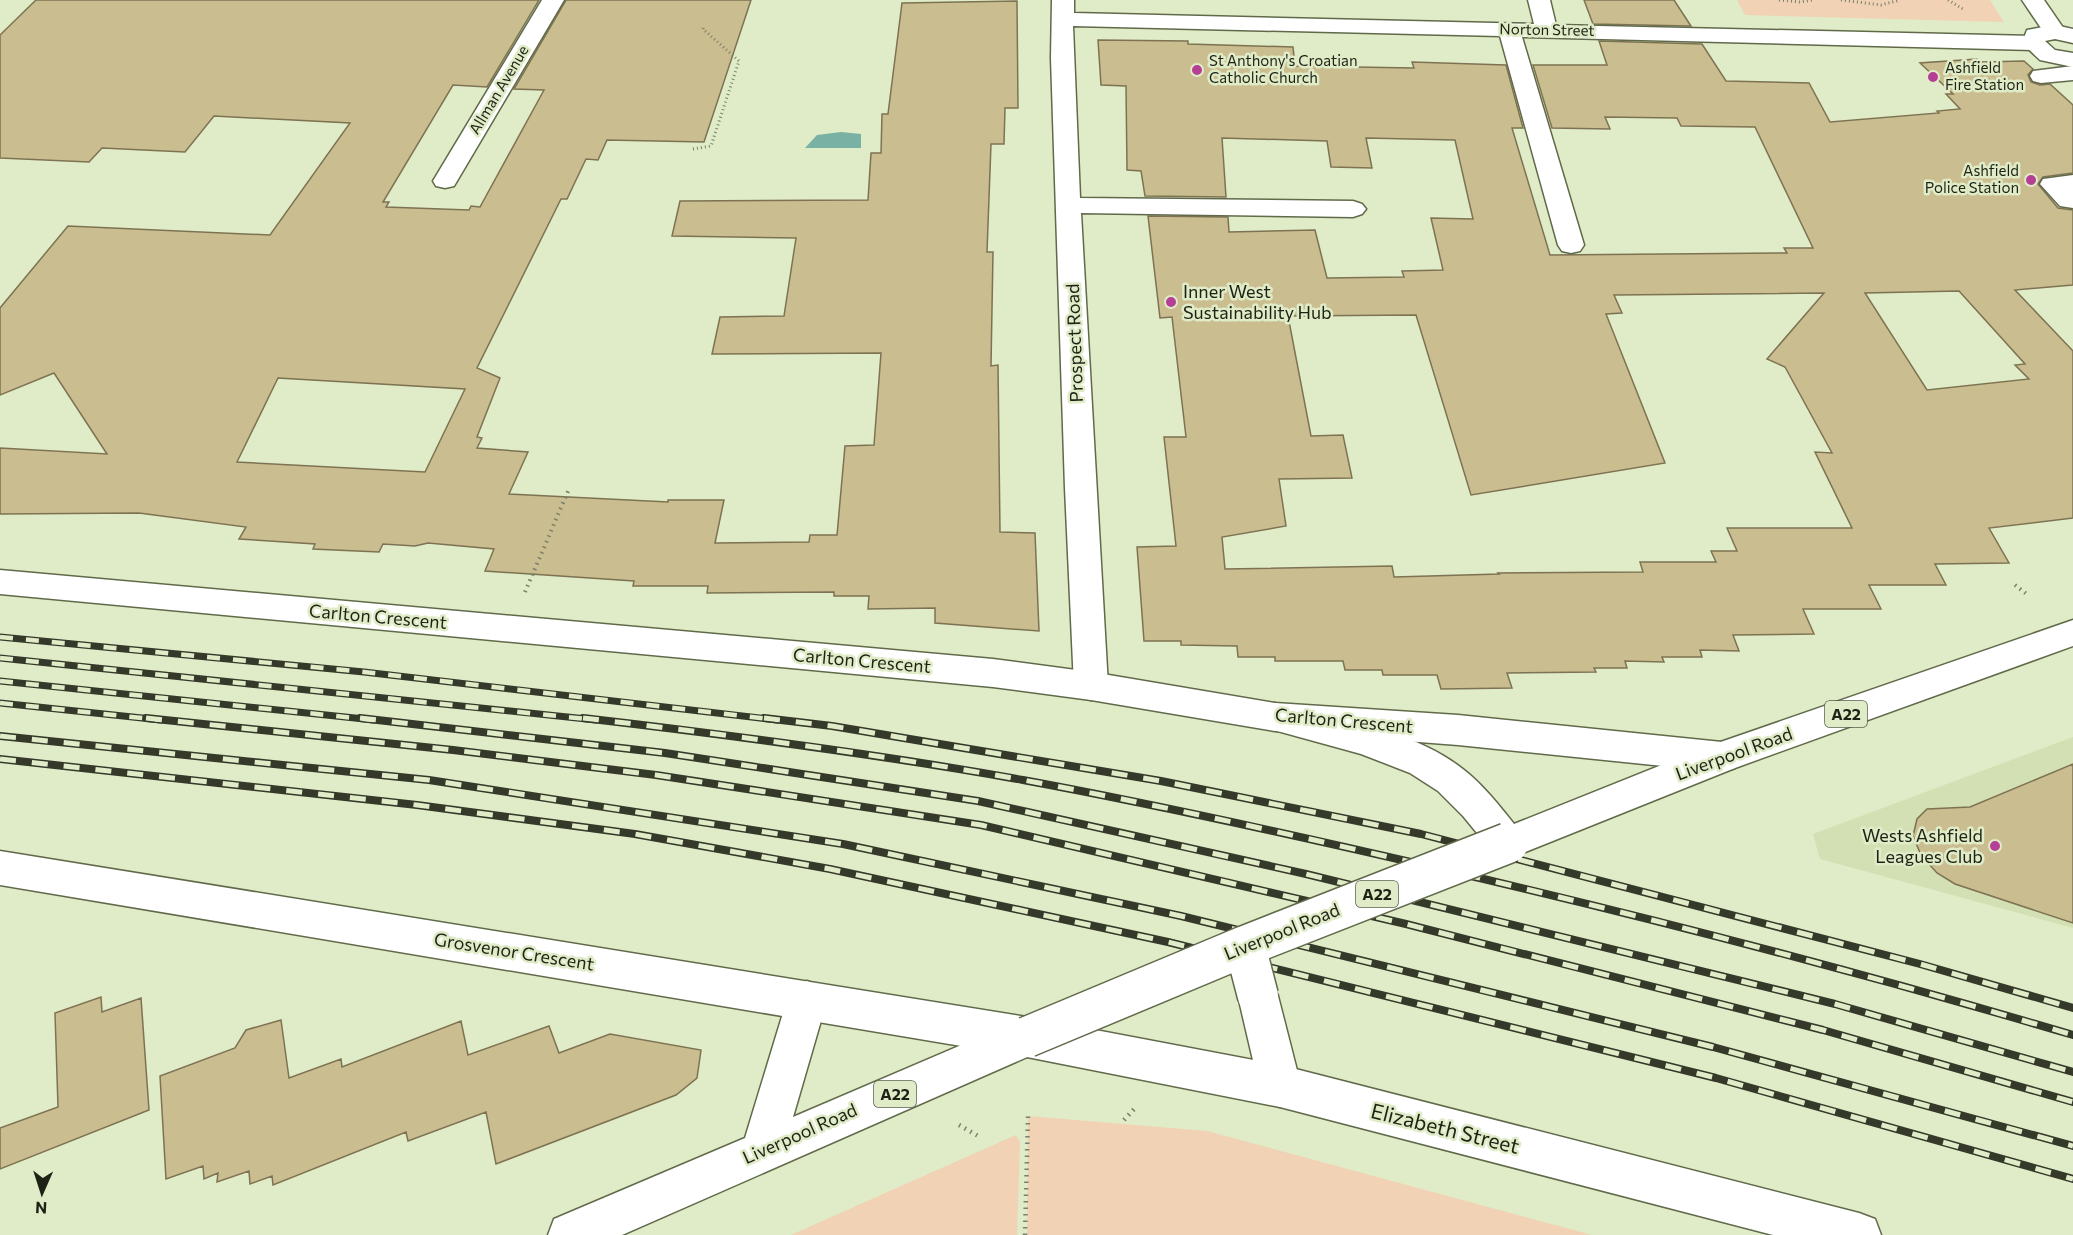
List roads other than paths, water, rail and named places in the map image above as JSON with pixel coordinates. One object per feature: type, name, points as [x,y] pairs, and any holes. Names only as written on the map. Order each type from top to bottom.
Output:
[{"type":"main road","name":"Allman Avenue","points":[[445,181],[553,0]]},
{"type":"main road","points":[[1539,0],[1546,29]]},
{"type":"main road","points":[[2033,0],[2064,34]]},
{"type":"main road","name":"Norton Street","points":[[1062,9],[1509,29],[2033,43]]},
{"type":"main road","name":"Prospect Road","points":[[1062,9],[1080,488],[1091,686]]},
{"type":"main road","points":[[1509,29],[1571,245]]},
{"type":"main road","points":[[2064,34],[2035,35],[2033,43],[2048,55],[2073,60]]},
{"type":"main road","points":[[2040,76],[2073,73]]},
{"type":"main road","points":[[2073,182],[2052,184],[2069,201],[2073,200]]},
{"type":"main road","points":[[1069,205],[1353,209]]},
{"type":"main road","name":"Carlton Crescent","points":[[0,582],[981,672],[1091,686],[1275,717],[1458,730],[1722,757]]},
{"type":"main road","name":"Liverpool Road","points":[[570,1235],[1027,1037],[1245,946],[1722,757],[2073,633]]},
{"type":"main road","points":[[1275,717],[1367,742],[1409,757],[1441,773],[1460,789],[1508,843]]},
{"type":"main road","name":"Grosvenor Crescent","points":[[0,868],[1027,1037]]},
{"type":"main road","points":[[1245,946],[1280,1086]]},
{"type":"main road","points":[[762,1151],[807,1000]]},
{"type":"main road","name":"Elizabeth Street","points":[[1027,1037],[1280,1086],[1859,1235]]},
{"type":"water","points":[[841,132],[861,134],[861,148],[805,148],[817,135]]},
{"type":"railway","points":[[0,637],[364,672],[777,720]]},
{"type":"railway","points":[[0,658],[596,720]]},
{"type":"railway","points":[[0,681],[374,720]]},
{"type":"railway","points":[[0,703],[161,720]]},
{"type":"railway","points":[[146,718],[453,750],[656,775],[981,825],[1406,924],[1823,1030],[2073,1102]]},
{"type":"railway","points":[[360,718],[665,753],[978,801],[1306,874],[1835,1004],[2073,1072]]},
{"type":"railway","points":[[583,718],[859,753],[1023,780],[1226,821],[1428,866],[1671,925],[1833,967],[2073,1035]]},
{"type":"railway","points":[[764,718],[832,726],[1161,781],[1421,834],[1920,964],[2073,1008]]},
{"type":"railway","points":[[0,736],[429,780],[843,844],[1181,916],[1713,1047],[2073,1146]]},
{"type":"railway","points":[[0,759],[417,805],[635,834],[830,869],[1168,942],[1716,1078],[2073,1179]]},
{"type":"place","name":"St Anthony's Croatian Catholic Church","points":[[1197,70]]},
{"type":"place","name":"Ashfield Fire Station","points":[[1933,77]]},
{"type":"place","name":"Ashfield Police Station","points":[[2031,180]]},
{"type":"place","name":"Inner West Sustainability Hub","points":[[1171,302]]},
{"type":"place","name":"Wests Ashfield Leagues Club","points":[[1995,846]]}]
